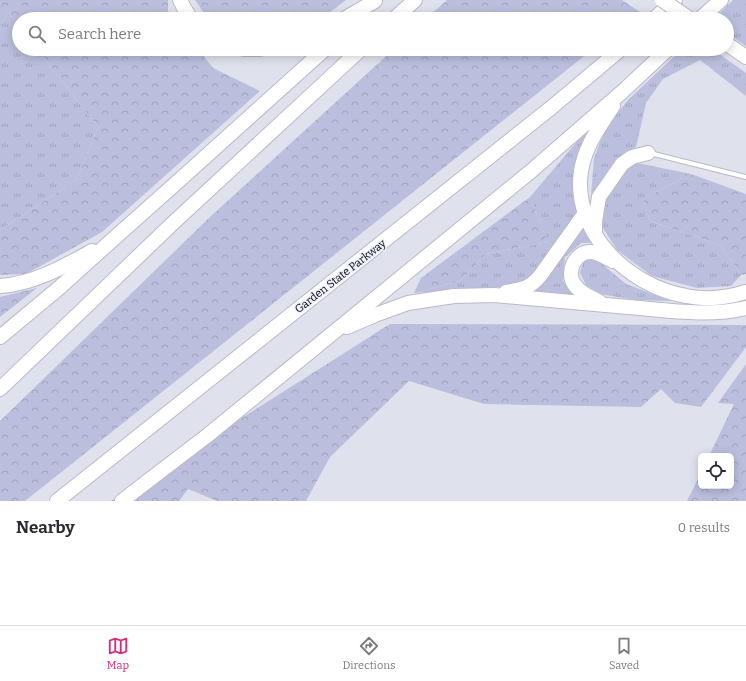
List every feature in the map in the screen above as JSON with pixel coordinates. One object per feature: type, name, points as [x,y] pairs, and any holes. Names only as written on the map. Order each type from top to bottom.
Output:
[{"type":"highway","points":[[180,0],[187,12]]},
{"type":"highway","points":[[401,12],[414,0]]},
{"type":"highway","points":[[662,0],[680,12]]},
{"type":"highway","points":[[662,12],[676,0]]},
{"type":"highway","points":[[708,12],[721,0]]},
{"type":"highway","points":[[356,12],[376,1]]},
{"type":"highway","points":[[364,12],[376,1]]},
{"type":"highway","points":[[734,49],[746,57]]},
{"type":"highway","points":[[0,337],[60,288],[316,56]]},
{"type":"highway","points":[[0,389],[172,224],[353,56]]},
{"type":"highway","name":"Garden State Parkway","points":[[57,501],[546,112],[613,56]]},
{"type":"highway","points":[[122,501],[208,434],[530,172],[622,92],[661,56]]},
{"type":"highway","points":[[622,92],[594,135],[587,148],[583,162],[581,180],[582,196],[585,213],[596,236],[621,265],[637,278],[669,292],[702,298],[736,295],[746,292]]},
{"type":"highway","points":[[596,236],[595,221],[599,197],[622,164],[632,157],[648,152]]},
{"type":"highway","points":[[494,295],[521,289],[534,282],[540,276],[585,213]]},
{"type":"highway","points":[[0,286],[16,284],[59,270],[110,242]]},
{"type":"highway","points":[[607,305],[588,297],[574,284],[571,277],[573,265],[579,256],[589,252],[621,265]]},
{"type":"highway","points":[[332,333],[408,303],[454,296],[494,295],[671,311],[725,312],[746,308]]},
{"type":"lane","points":[[648,152],[746,177]]},
{"type":"green space","points":[[0,0],[168,0],[169,12],[12,12],[12,17]]},
{"type":"green space","points":[[195,0],[346,0],[330,12],[203,12]]},
{"type":"green space","points":[[447,0],[622,0],[640,12],[434,12]]},
{"type":"green space","points":[[733,0],[746,0],[746,46],[734,38],[734,12],[721,12]]},
{"type":"green space","points":[[0,2],[12,17],[12,56],[42,56],[98,127],[77,179],[0,230]]},
{"type":"green space","points":[[42,56],[204,56],[213,68],[260,91],[102,232],[26,274],[0,275],[0,230],[77,179],[98,127]]},
{"type":"green space","points":[[386,56],[584,56],[25,501],[0,501],[0,421],[211,216]]},
{"type":"green space","points":[[675,56],[722,56],[746,73],[746,96],[700,60],[663,79],[646,103],[636,147],[618,158],[591,195],[594,159],[604,131],[627,101]]},
{"type":"green space","points":[[591,125],[580,212],[533,275],[515,286],[414,293],[460,281],[486,254],[548,242],[530,197]]},
{"type":"green space","points":[[632,162],[691,174],[643,199],[650,221],[720,245],[741,275],[731,286],[697,288],[652,276],[617,250],[601,225],[600,206]]},
{"type":"green space","points":[[691,174],[746,194],[746,274],[741,275],[720,245],[650,221],[643,199]]},
{"type":"green space","points":[[530,197],[548,242],[486,254],[460,281],[414,293],[421,278]]},
{"type":"green space","points":[[584,222],[593,243],[581,243],[565,257],[563,281],[578,296],[533,291]]},
{"type":"green space","points":[[596,259],[626,284],[671,301],[635,300],[600,294],[586,285],[580,273],[584,260]]},
{"type":"green space","points":[[37,288],[0,317],[0,297]]},
{"type":"green space","points":[[390,324],[746,325],[746,347],[701,407],[675,403],[661,389],[641,407],[484,404],[409,381],[330,457],[306,501],[217,501],[188,489],[179,501],[111,501]]},
{"type":"green space","points":[[746,364],[746,501],[687,501],[698,479],[698,489],[734,489],[734,453],[710,453],[734,404],[718,403]]}]
